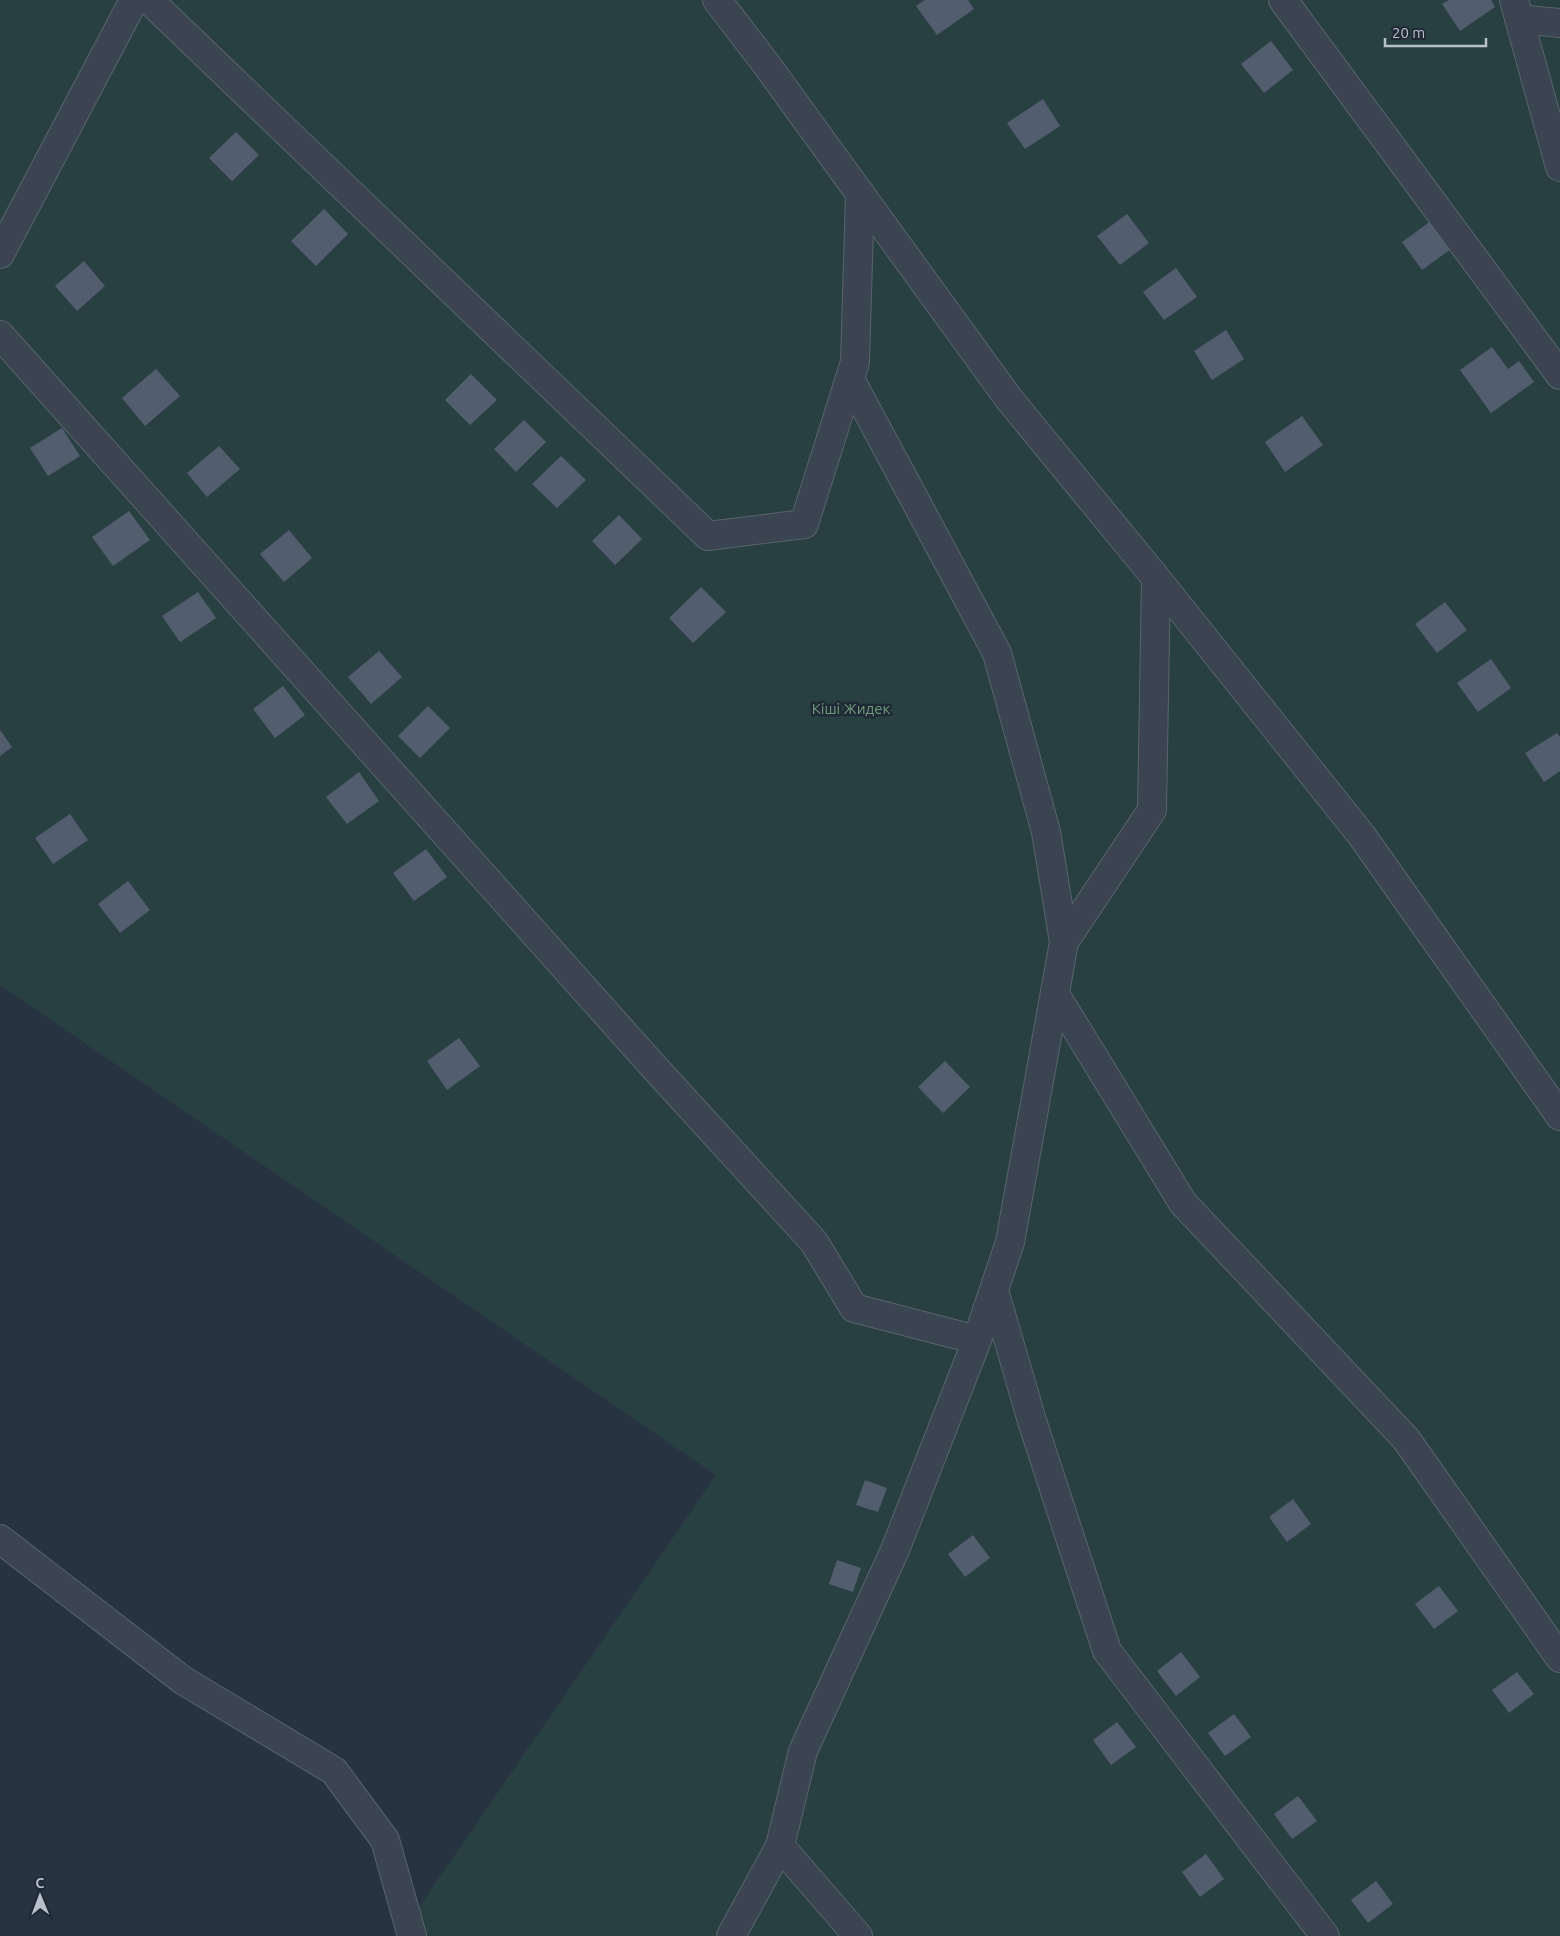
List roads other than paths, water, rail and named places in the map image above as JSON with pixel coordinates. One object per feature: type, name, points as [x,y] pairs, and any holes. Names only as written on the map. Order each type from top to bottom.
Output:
[{"type":"street","points":[[0,254],[134,0]]},
{"type":"street","points":[[149,0],[708,536],[804,524],[855,362],[860,193]]},
{"type":"street","points":[[716,0],[860,193],[1009,399],[1156,578],[1362,836],[1560,1116]]},
{"type":"street","points":[[1283,0],[1560,375]]},
{"type":"street","points":[[1517,9],[1560,23]]},
{"type":"street","points":[[1517,9],[1560,166]]},
{"type":"street","points":[[0,334],[628,1037],[814,1242],[854,1308],[977,1340]]},
{"type":"street","points":[[731,1936],[780,1846],[803,1751],[895,1550],[977,1340],[994,1290],[1010,1242],[1064,942],[1046,832],[997,653],[850,379]]},
{"type":"street","points":[[1064,942],[1152,810],[1156,578]]},
{"type":"street","points":[[1055,994],[1183,1203],[1406,1439],[1560,1658]]},
{"type":"street","points":[[994,1290],[1032,1421],[1107,1651],[1325,1936]]},
{"type":"street","points":[[0,1539],[184,1681],[334,1771],[385,1840],[412,1936]]},
{"type":"street","points":[[780,1846],[858,1936]]},
{"type":"park label","name":"Кіші Жидек","points":[[851,709]]}]
